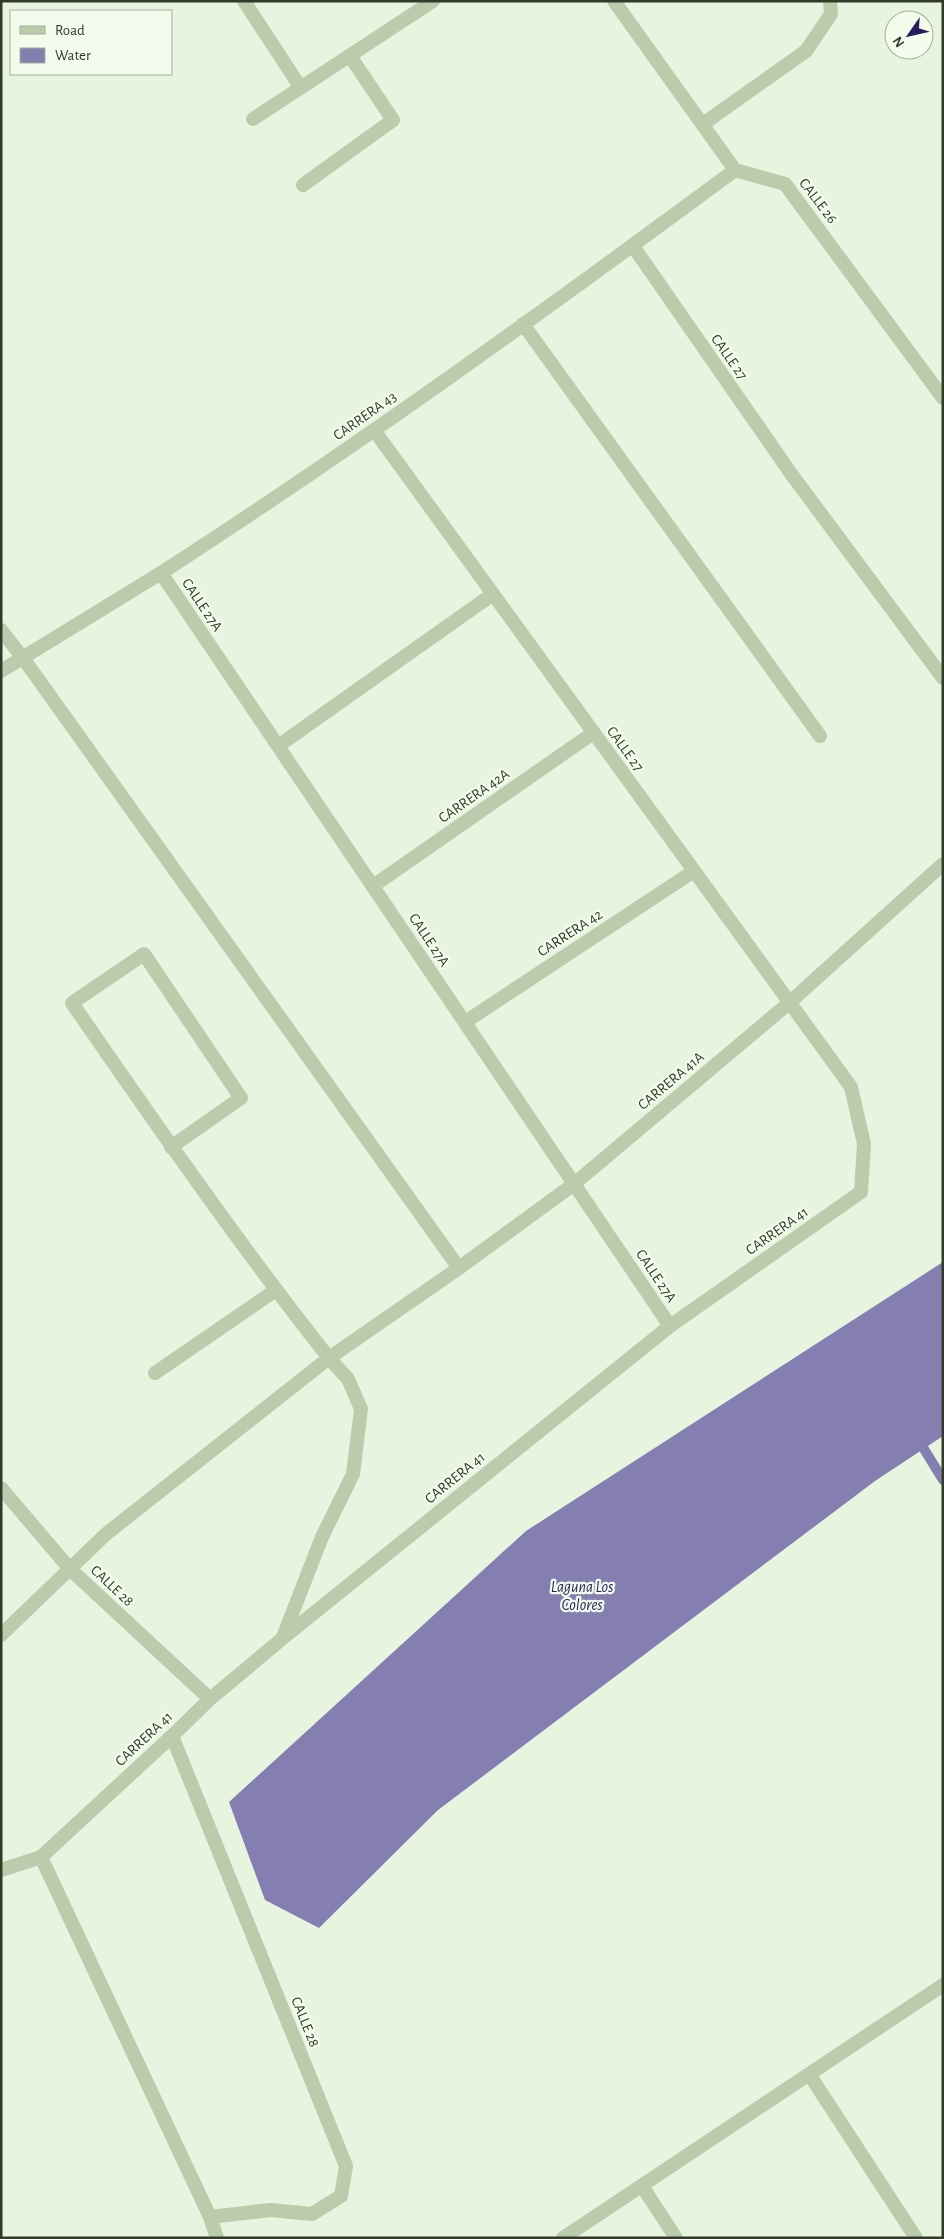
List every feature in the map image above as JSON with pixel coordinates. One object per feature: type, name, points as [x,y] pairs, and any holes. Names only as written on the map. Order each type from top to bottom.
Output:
[{"type":"street","points":[[244,1],[301,88]]},
{"type":"street","points":[[614,1],[735,170]]},
{"type":"street","points":[[702,124],[806,51],[831,14],[830,1]]},
{"type":"street","points":[[253,119],[432,2]]},
{"type":"street","points":[[303,185],[393,120],[350,56]]},
{"type":"street","name":"CARRERA 43","points":[[1,671],[161,573],[374,430],[633,246],[735,170]]},
{"type":"street","name":"CALLE 26","points":[[735,170],[785,184],[943,398]]},
{"type":"street","name":"CALLE 27","points":[[633,246],[792,475],[943,678]]},
{"type":"street","points":[[523,324],[820,736]]},
{"type":"street","name":"CALLE 27","points":[[374,430],[851,1087]]},
{"type":"street","name":"CALLE 27A","points":[[161,573],[670,1326]]},
{"type":"street","points":[[278,746],[493,594]]},
{"type":"street","points":[[1,630],[23,658],[459,1268]]},
{"type":"street","name":"CARRERA 42A","points":[[373,886],[593,733]]},
{"type":"street","name":"CARRERA 41A","points":[[70,1569],[106,1534],[329,1358],[459,1268],[574,1184],[789,1003],[943,864]]},
{"type":"street","name":"CARRERA 42","points":[[465,1022],[694,871]]},
{"type":"street","points":[[171,1147],[241,1098],[144,954],[72,1003],[171,1147],[276,1290],[329,1358],[348,1379],[361,1409],[353,1474],[322,1537],[283,1638]]},
{"type":"street","name":"CARRERA 41","points":[[1,1870],[41,1857],[210,1699],[283,1638],[670,1326],[860,1192],[864,1144],[851,1087]]},
{"type":"street","points":[[155,1373],[276,1290]]},
{"type":"street","name":"CALLE 28","points":[[1,1488],[70,1569],[210,1699]]},
{"type":"street","points":[[1,1635],[70,1569]]},
{"type":"street","name":"CALLE 28","points":[[172,1736],[346,2166],[341,2196],[312,2214],[270,2210],[210,2217]]},
{"type":"street","points":[[41,1857],[210,2217],[217,2238]]},
{"type":"street","points":[[563,2238],[943,1986]]},
{"type":"street","points":[[810,2074],[916,2238]]},
{"type":"street","points":[[642,2186],[676,2238]]},
{"type":"water","name":"Laguna Los Colores","points":[[943,1262],[943,1436],[875,1481],[438,1810],[319,1928],[265,1900],[229,1802],[526,1531]]},
{"type":"waterway","points":[[924,1449],[943,1480]]}]
